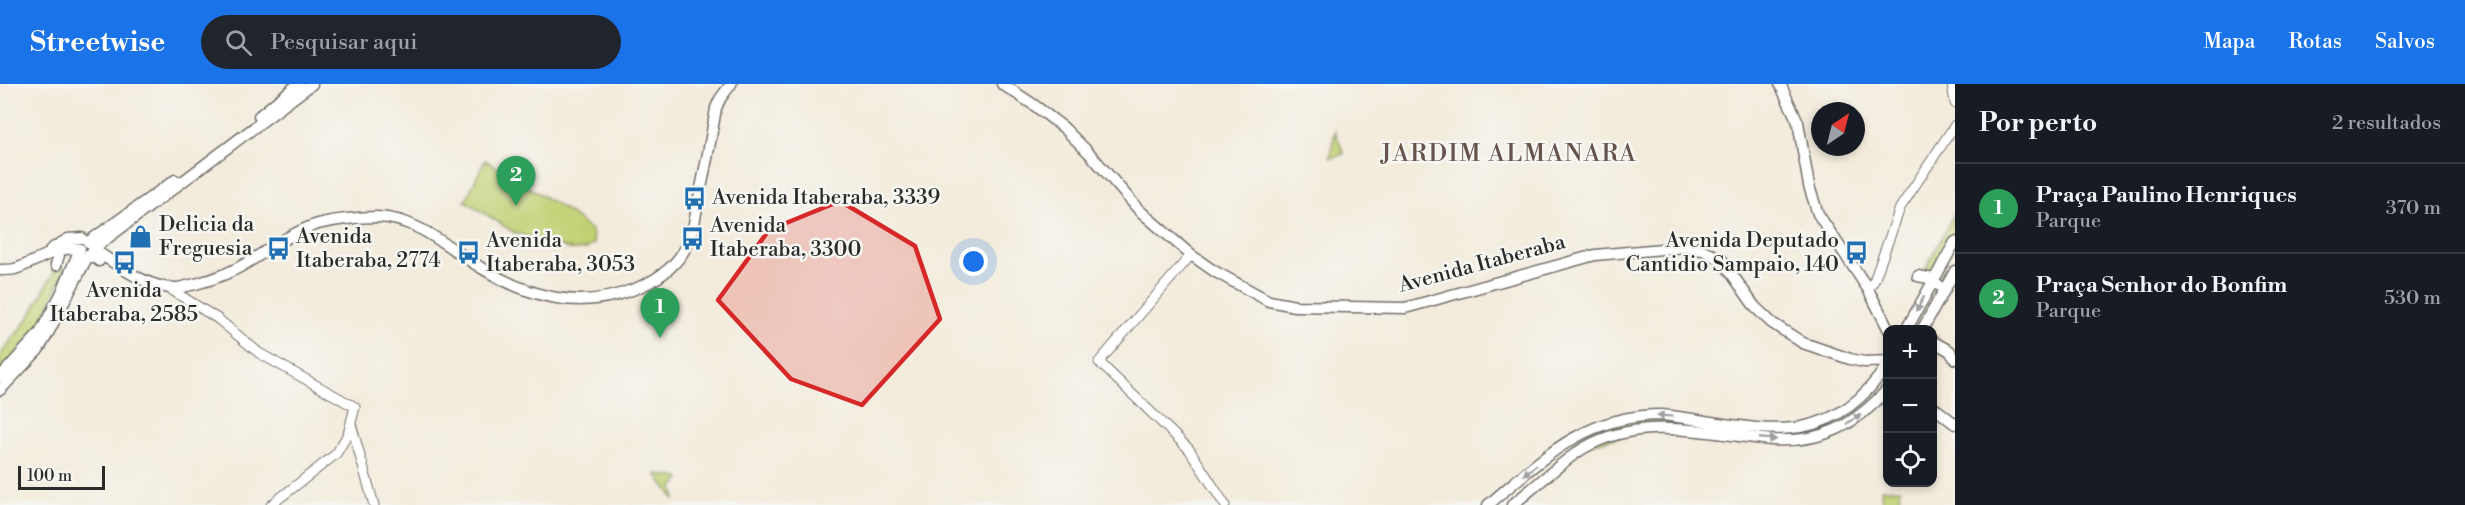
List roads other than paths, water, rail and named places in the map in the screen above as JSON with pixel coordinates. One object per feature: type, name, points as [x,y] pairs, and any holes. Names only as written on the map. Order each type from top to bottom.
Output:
[{"type":"main road","points":[[0,377],[32,344],[47,321],[86,246],[238,134],[298,84]]},
{"type":"main road","points":[[41,256],[86,246],[312,84]]},
{"type":"main road","points":[[0,270],[13,270],[68,239],[86,246],[124,269],[170,289],[186,287],[236,269],[298,232],[319,224],[378,217],[412,224],[485,270],[542,296],[589,301],[621,294],[652,282],[669,269],[685,248],[691,234],[706,169],[716,108],[731,84]]},
{"type":"main road","name":"Avenida Itaberaba","points":[[1002,84],[1064,128],[1139,210],[1191,255],[1220,275],[1269,301],[1295,306],[1405,308],[1595,255],[1666,247],[1693,248],[1710,253],[1722,260],[1755,308],[1788,334],[1818,350],[1864,362],[1883,362]]},
{"type":"main road","points":[[1780,84],[1798,122],[1809,186],[1818,214],[1868,289],[1886,325]]},
{"type":"main road","points":[[1909,325],[1955,242]]},
{"type":"main road","points":[[0,390],[38,350],[46,337],[86,246]]},
{"type":"main road","points":[[56,252],[59,255],[56,265]]},
{"type":"main road","points":[[1925,325],[1955,271]]},
{"type":"main road","points":[[1918,276],[1934,279]]},
{"type":"main road","points":[[1933,311],[1932,306],[1938,291],[1934,279]]},
{"type":"main road","points":[[1937,344],[1950,351],[1955,358]]},
{"type":"main road","points":[[1864,362],[1876,369],[1879,377]]},
{"type":"main road","points":[[1488,505],[1573,438],[1609,421],[1646,415],[1680,417],[1765,429],[1809,427],[1851,407],[1879,377],[1883,370]]},
{"type":"main road","points":[[1512,505],[1579,451],[1616,433],[1654,427],[1772,440],[1816,438],[1839,429],[1859,417],[1883,393]]},
{"type":"main road","points":[[1937,410],[1955,424]]},
{"type":"main road","points":[[1573,438],[1572,447],[1579,451]]},
{"type":"street","points":[[1952,84],[1955,103]]},
{"type":"street","points":[[1868,289],[1874,281],[1900,208],[1955,125]]},
{"type":"street","points":[[1191,255],[1099,362],[1189,449],[1225,505]]},
{"type":"street","points":[[186,287],[189,300]]},
{"type":"street","points":[[170,289],[189,300],[259,352],[355,407],[351,423],[336,453],[271,505]]},
{"type":"street","points":[[351,423],[374,505]]},
{"type":"place","name":"Avenida Itaberaba, 3339","points":[[694,198]]},
{"type":"place","name":"Praça Senhor do Bonfim","points":[[516,206]]},
{"type":"place","name":"Delicia da Freguesia","points":[[141,237]]},
{"type":"place","name":"Avenida Itaberaba, 3300","points":[[692,238]]},
{"type":"place","name":"Avenida Itaberaba, 2774","points":[[278,249]]},
{"type":"place","name":"Avenida Itaberaba, 3053","points":[[468,253]]},
{"type":"place","name":"Avenida Deputado Cantidio Sampaio, 140","points":[[1857,253]]},
{"type":"place","name":"Avenida Itaberaba, 2585","points":[[124,263]]},
{"type":"place","name":"Praça Paulino Henriques","points":[[660,338]]},
{"type":"district","name":"JARDIM ALMANARA","points":[[1509,154]]}]
